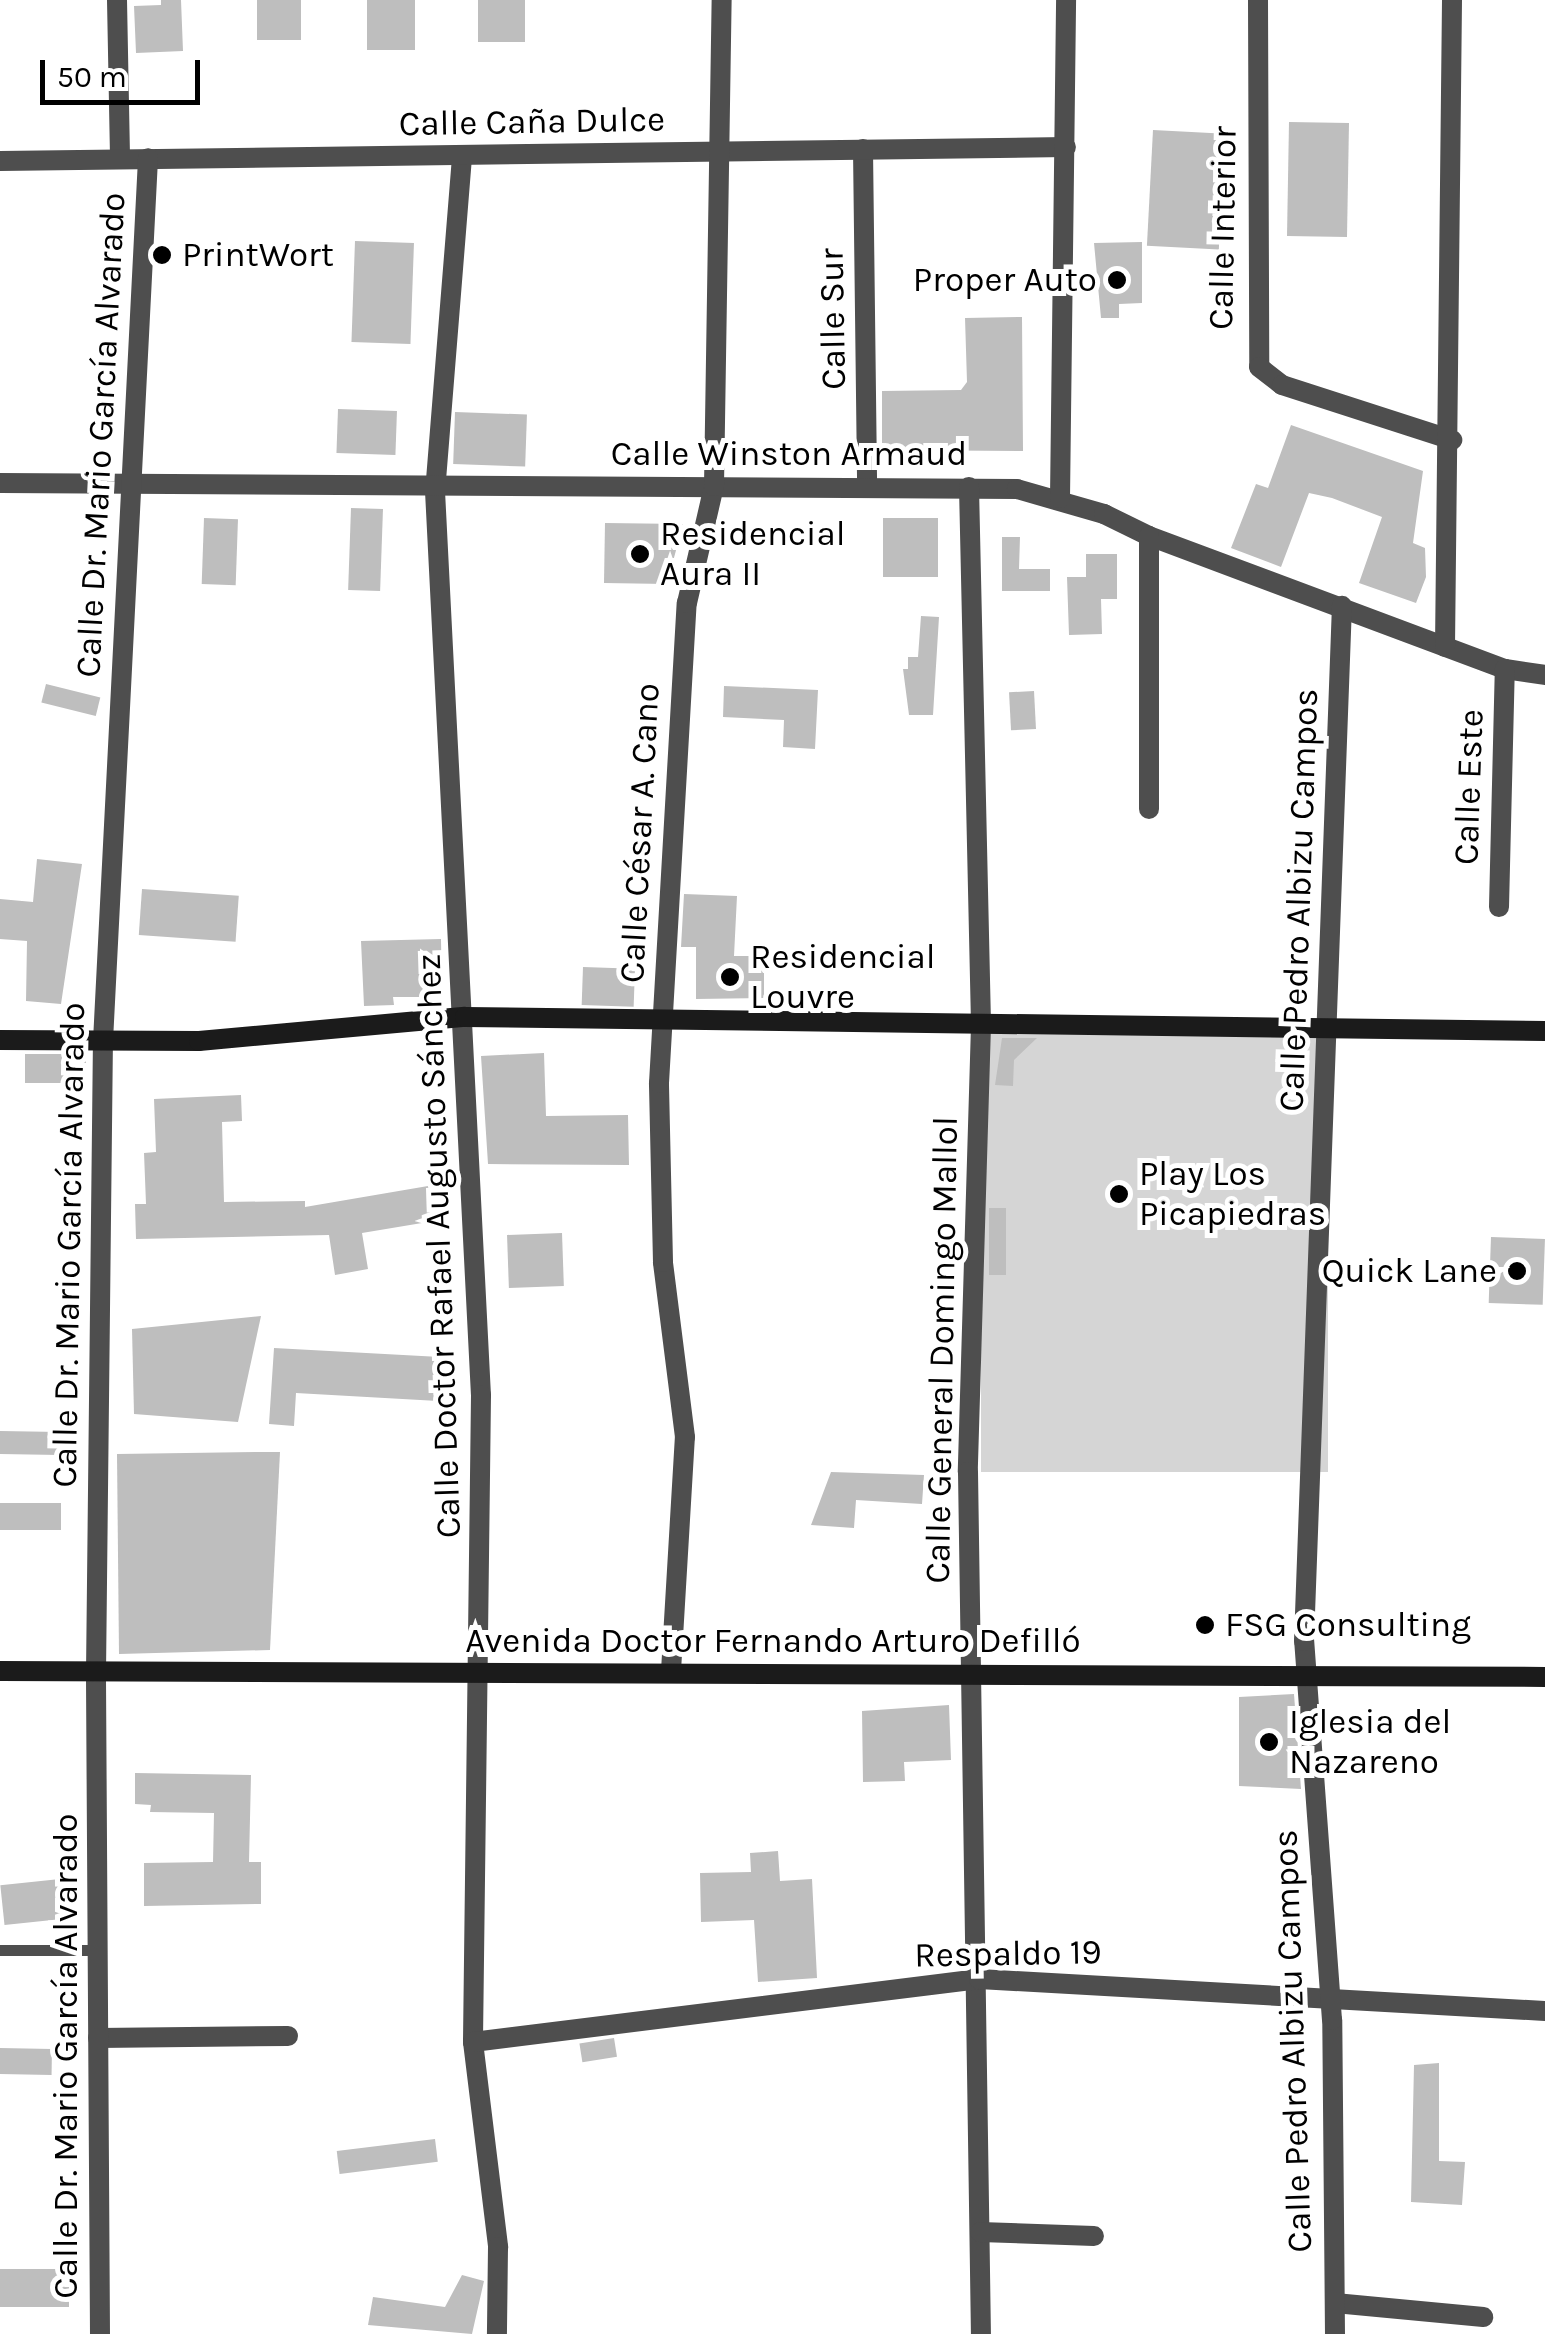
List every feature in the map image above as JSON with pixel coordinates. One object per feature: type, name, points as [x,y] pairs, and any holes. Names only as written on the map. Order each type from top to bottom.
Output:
[{"type":"street","points":[[118,0],[120,159]]},
{"type":"street","name":"Calle César A. Cano","points":[[671,1672],[686,1466],[663,1262],[663,1024],[687,603],[714,486],[722,0]]},
{"type":"street","points":[[1060,498],[1066,0]]},
{"type":"street","name":"Calle Interior","points":[[1258,0],[1258,367],[1282,385],[1452,440]]},
{"type":"street","points":[[1445,646],[1452,440],[1452,0]]},
{"type":"street","name":"Calle Caña Dulce","points":[[0,160],[462,157],[1066,146]]},
{"type":"street","name":"Calle Sur","points":[[863,149],[867,487]]},
{"type":"street","name":"Calle Doctor Rafael Augusto Sánchez","points":[[462,157],[436,485],[466,1017],[481,1395],[473,2042],[498,2247],[496,2334]]},
{"type":"street","name":"Calle Dr. Mario García Alvarado","points":[[100,2334],[96,1672],[103,1041],[148,158]]},
{"type":"street","name":"Calle Winston Armaud","points":[[0,483],[968,487],[1060,498],[1149,536],[1505,669],[1545,675]]},
{"type":"street","name":"Calle General Domingo Mallol","points":[[968,487],[981,1026],[969,1355],[980,2334]]},
{"type":"street","points":[[1149,536],[1149,809]]},
{"type":"street","name":"Calle Pedro Albizu Campos","points":[[1335,2334],[1330,1994],[1304,1641],[1342,606]]},
{"type":"street","name":"Calle Este","points":[[1499,906],[1505,669]]},
{"type":"street","points":[[0,1040],[200,1042],[466,1017],[663,1024],[1545,1031]]},
{"type":"street","name":"Avenida Doctor Fernando Arturo Defilló","points":[[0,1671],[1545,1676]]},
{"type":"street","name":"Respaldo 19","points":[[473,2042],[979,1979],[1330,1994],[1545,2011]]},
{"type":"street","points":[[98,2038],[288,2036]]},
{"type":"street","points":[[980,2232],[1094,2236]]},
{"type":"street","points":[[1334,2303],[1483,2316]]},
{"type":"lane","points":[[0,1950],[97,1950]]},
{"type":"shaded area","points":[[981,1025],[1328,1025],[1328,1472],[981,1472]]},
{"type":"building","points":[[161,0],[181,0],[183,51],[136,53],[134,6],[161,5]]},
{"type":"building","points":[[257,0],[301,0],[301,40],[257,40]]},
{"type":"building","points":[[367,0],[415,0],[415,50],[367,50]]},
{"type":"building","points":[[478,0],[525,0],[525,42],[478,42]]},
{"type":"building","points":[[1289,122],[1349,123],[1347,237],[1287,236]]},
{"type":"building","points":[[1153,130],[1225,134],[1219,250],[1147,246]]},
{"type":"building","points":[[355,241],[414,243],[410,344],[351,342]]},
{"type":"building","points":[[1142,242],[1142,303],[1119,304],[1119,318],[1101,318],[1094,243]]},
{"type":"building","points":[[1022,317],[1023,451],[882,450],[882,391],[961,390],[967,382],[965,318]]},
{"type":"building","points":[[338,409],[397,411],[395,455],[336,453]]},
{"type":"building","points":[[455,412],[527,415],[525,466],[453,464]]},
{"type":"building","points":[[1291,425],[1423,471],[1413,543],[1425,548],[1426,577],[1416,603],[1359,583],[1382,517],[1332,498],[1309,493],[1281,567],[1231,548],[1256,484],[1268,488]]},
{"type":"building","points":[[351,508],[383,509],[380,591],[348,590]]},
{"type":"building","points":[[204,518],[238,519],[236,585],[202,584]]},
{"type":"building","points":[[883,518],[938,518],[938,577],[883,577]]},
{"type":"building","name":"Residencial Aura II","points":[[605,523],[683,524],[667,584],[604,583]]},
{"type":"building","points":[[1002,537],[1020,537],[1019,569],[1050,569],[1050,591],[1002,591]]},
{"type":"building","points":[[1086,554],[1117,554],[1117,599],[1101,599],[1102,634],[1069,635],[1067,577],[1086,577]]},
{"type":"building","points":[[921,616],[939,617],[933,715],[909,715],[903,669],[908,669],[908,657],[918,657]]},
{"type":"building","points":[[46,684],[100,698],[96,716],[41,702]]},
{"type":"building","points":[[724,686],[818,690],[815,749],[783,747],[784,720],[723,717]]},
{"type":"building","points":[[1034,691],[1036,729],[1011,730],[1009,692]]},
{"type":"building","points":[[37,859],[82,864],[61,1004],[26,1001],[27,941],[0,939],[0,899],[33,902]]},
{"type":"building","points":[[142,889],[239,896],[236,942],[139,935]]},
{"type":"building","points":[[684,894],[737,896],[734,956],[764,956],[764,998],[696,999],[696,947],[681,947]]},
{"type":"building","points":[[441,939],[442,997],[393,997],[394,1005],[364,1006],[361,941]]},
{"type":"building","points":[[583,967],[635,969],[634,1007],[582,1005]]},
{"type":"building","points":[[1002,1038],[1037,1038],[1014,1060],[1013,1086],[995,1085]]},
{"type":"building","points":[[544,1053],[546,1116],[628,1115],[629,1165],[488,1164],[481,1056]]},
{"type":"building","points":[[25,1054],[86,1054],[86,1083],[25,1083]]},
{"type":"building","points":[[241,1095],[242,1121],[222,1122],[224,1202],[305,1201],[305,1207],[428,1186],[434,1221],[362,1233],[368,1269],[335,1275],[329,1235],[136,1239],[135,1204],[146,1204],[144,1153],[156,1152],[154,1099]]},
{"type":"building","points":[[989,1208],[1006,1208],[1006,1275],[989,1275]]},
{"type":"building","points":[[562,1233],[564,1286],[509,1288],[507,1235]]},
{"type":"building","name":"Quick Lane","points":[[1491,1237],[1545,1239],[1543,1305],[1489,1303]]},
{"type":"building","points":[[261,1316],[238,1422],[134,1414],[132,1329]]},
{"type":"building","points":[[274,1348],[440,1357],[438,1401],[296,1393],[294,1426],[269,1424]]},
{"type":"building","points":[[0,1431],[60,1432],[60,1455],[0,1454]]},
{"type":"building","points":[[280,1452],[270,1650],[119,1654],[117,1454]]},
{"type":"building","points":[[831,1472],[924,1475],[922,1504],[856,1500],[854,1528],[811,1525]]},
{"type":"building","points":[[0,1503],[61,1503],[61,1530],[0,1530]]},
{"type":"building","name":"Iglesia del Nazareno","points":[[1294,1694],[1301,1789],[1239,1786],[1239,1697]]},
{"type":"building","points":[[949,1705],[951,1760],[904,1762],[905,1781],[863,1782],[862,1711]]},
{"type":"building","points":[[135,1773],[251,1775],[249,1862],[261,1862],[261,1904],[144,1906],[144,1863],[213,1862],[214,1813],[150,1812],[151,1805],[135,1804]]},
{"type":"building","points":[[778,1851],[780,1881],[812,1879],[817,1978],[758,1982],[754,1920],[701,1922],[700,1873],[751,1872],[750,1853]]},
{"type":"building","points":[[60,1879],[64,1919],[5,1925],[0,1885]]},
{"type":"building","points":[[614,2038],[617,2057],[582,2062],[579,2043]]},
{"type":"building","points":[[0,2048],[52,2049],[52,2075],[0,2074]]},
{"type":"building","points":[[1439,2063],[1439,2161],[1465,2162],[1462,2205],[1411,2202],[1414,2065]]},
{"type":"building","points":[[435,2139],[438,2162],[340,2174],[337,2151]]},
{"type":"building","points":[[0,2269],[69,2269],[69,2307],[0,2307]]},
{"type":"building","points":[[462,2275],[484,2281],[472,2334],[368,2325],[373,2297],[445,2307]]},
{"type":"place","name":"PrintWort","points":[[162,255]]},
{"type":"place","name":"Proper Auto","points":[[1117,280]]},
{"type":"place","name":"Residencial Aura II","points":[[640,554]]},
{"type":"place","name":"Residencial Louvre","points":[[730,977]]},
{"type":"place","name":"Play Los Picapiedras","points":[[1119,1194]]},
{"type":"place","name":"Quick Lane","points":[[1517,1271]]},
{"type":"place","name":"FSG Consulting","points":[[1205,1625]]},
{"type":"place","name":"Iglesia del Nazareno","points":[[1269,1742]]}]
